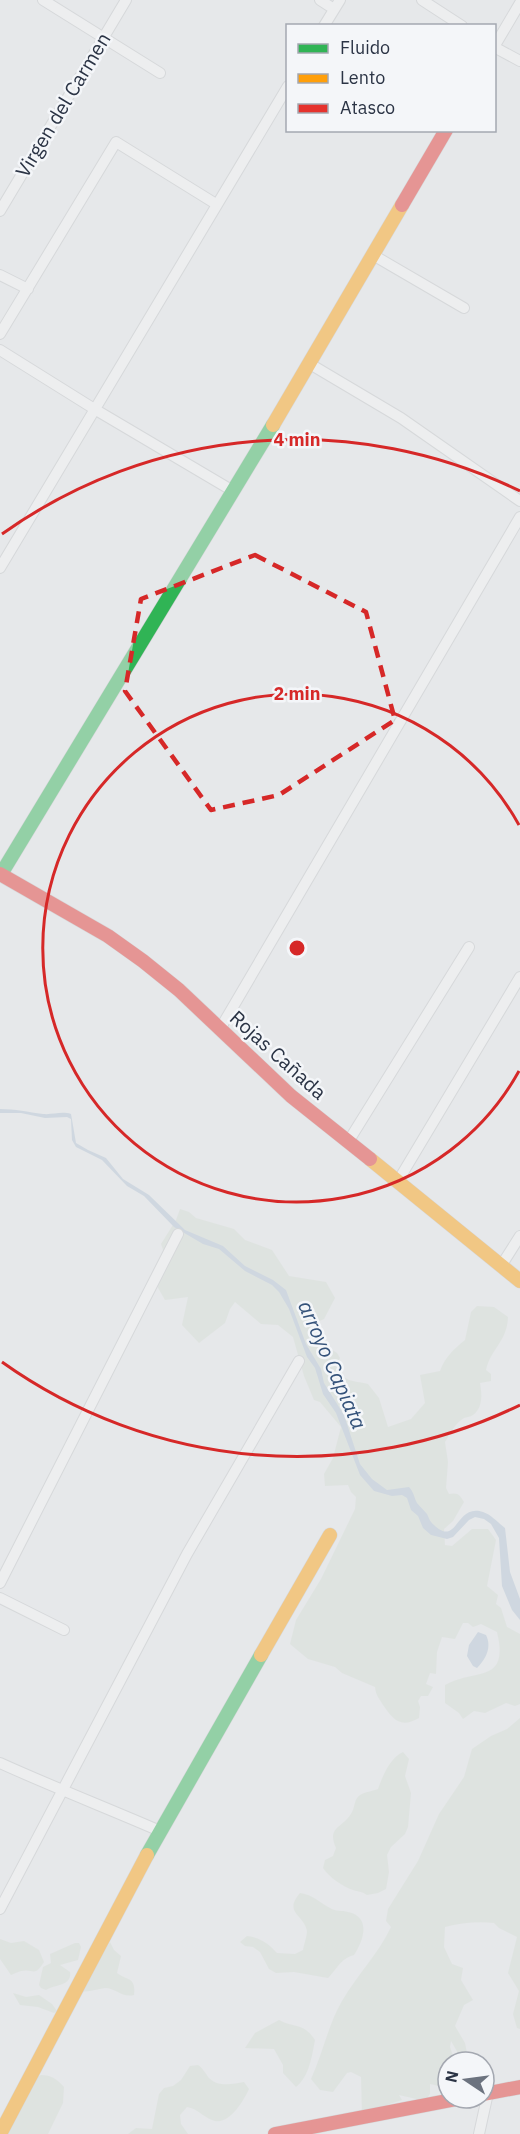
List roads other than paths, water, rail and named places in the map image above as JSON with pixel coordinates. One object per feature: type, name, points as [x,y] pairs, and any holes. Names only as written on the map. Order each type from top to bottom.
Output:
[{"type":"street","points":[[43,0],[160,73]]},
{"type":"street","name":"Virgen del Carmen","points":[[0,211],[126,0]]},
{"type":"street","points":[[320,0],[337,5],[325,24]]},
{"type":"street","points":[[422,0],[459,24]]},
{"type":"street","points":[[496,45],[520,3]]},
{"type":"street","points":[[496,48],[520,62]]},
{"type":"street","points":[[0,568],[286,89]]},
{"type":"street","points":[[0,874],[310,364],[445,132]]},
{"type":"street","points":[[0,334],[116,142],[216,204]]},
{"type":"street","points":[[373,255],[464,308]]},
{"type":"street","points":[[0,276],[28,289]]},
{"type":"street","points":[[0,350],[233,491]]},
{"type":"street","points":[[310,364],[401,418],[520,501]]},
{"type":"street","points":[[220,1029],[520,517]]},
{"type":"street","name":"Rojas Cañada","points":[[0,874],[108,936],[179,990],[291,1096],[520,1281]]},
{"type":"street","points":[[348,1142],[469,947]]},
{"type":"street","points":[[398,1181],[520,977]]},
{"type":"street","points":[[0,1583],[178,1234]]},
{"type":"street","points":[[501,1266],[520,1236]]},
{"type":"street","points":[[0,1909],[187,1554],[300,1361]]},
{"type":"street","points":[[0,2134],[160,1831],[330,1535]]},
{"type":"street","points":[[0,1598],[63,1630]]},
{"type":"street","points":[[0,1763],[160,1831]]},
{"type":"street","points":[[496,2092],[520,2086]]},
{"type":"street","points":[[275,2134],[436,2103]]},
{"type":"street","points":[[480,2134],[484,2110]]},
{"type":"water","points":[[0,1109],[43,1114],[71,1114],[76,1143],[106,1158],[123,1179],[149,1195],[185,1230],[223,1246],[245,1266],[273,1280],[286,1290],[306,1344],[321,1369],[324,1383],[344,1415],[360,1464],[372,1479],[387,1490],[409,1487],[417,1503],[432,1523],[442,1531],[453,1529],[467,1513],[474,1511],[486,1513],[505,1528],[510,1572],[520,1599],[520,1620],[512,1610],[502,1586],[499,1538],[491,1524],[475,1517],[469,1520],[453,1537],[447,1539],[431,1535],[423,1528],[418,1516],[411,1510],[407,1498],[402,1495],[392,1496],[374,1491],[360,1475],[336,1413],[323,1394],[315,1368],[307,1357],[289,1309],[272,1285],[245,1271],[219,1249],[203,1244],[174,1227],[144,1196],[127,1186],[102,1160],[76,1147],[72,1140],[71,1119],[0,1113]]},
{"type":"water","points":[[478,1632],[486,1635],[488,1648],[483,1661],[477,1668],[467,1656],[469,1645]]},
{"type":"water label","name":"arroyo Capiata","points":[[332,1365]]}]
